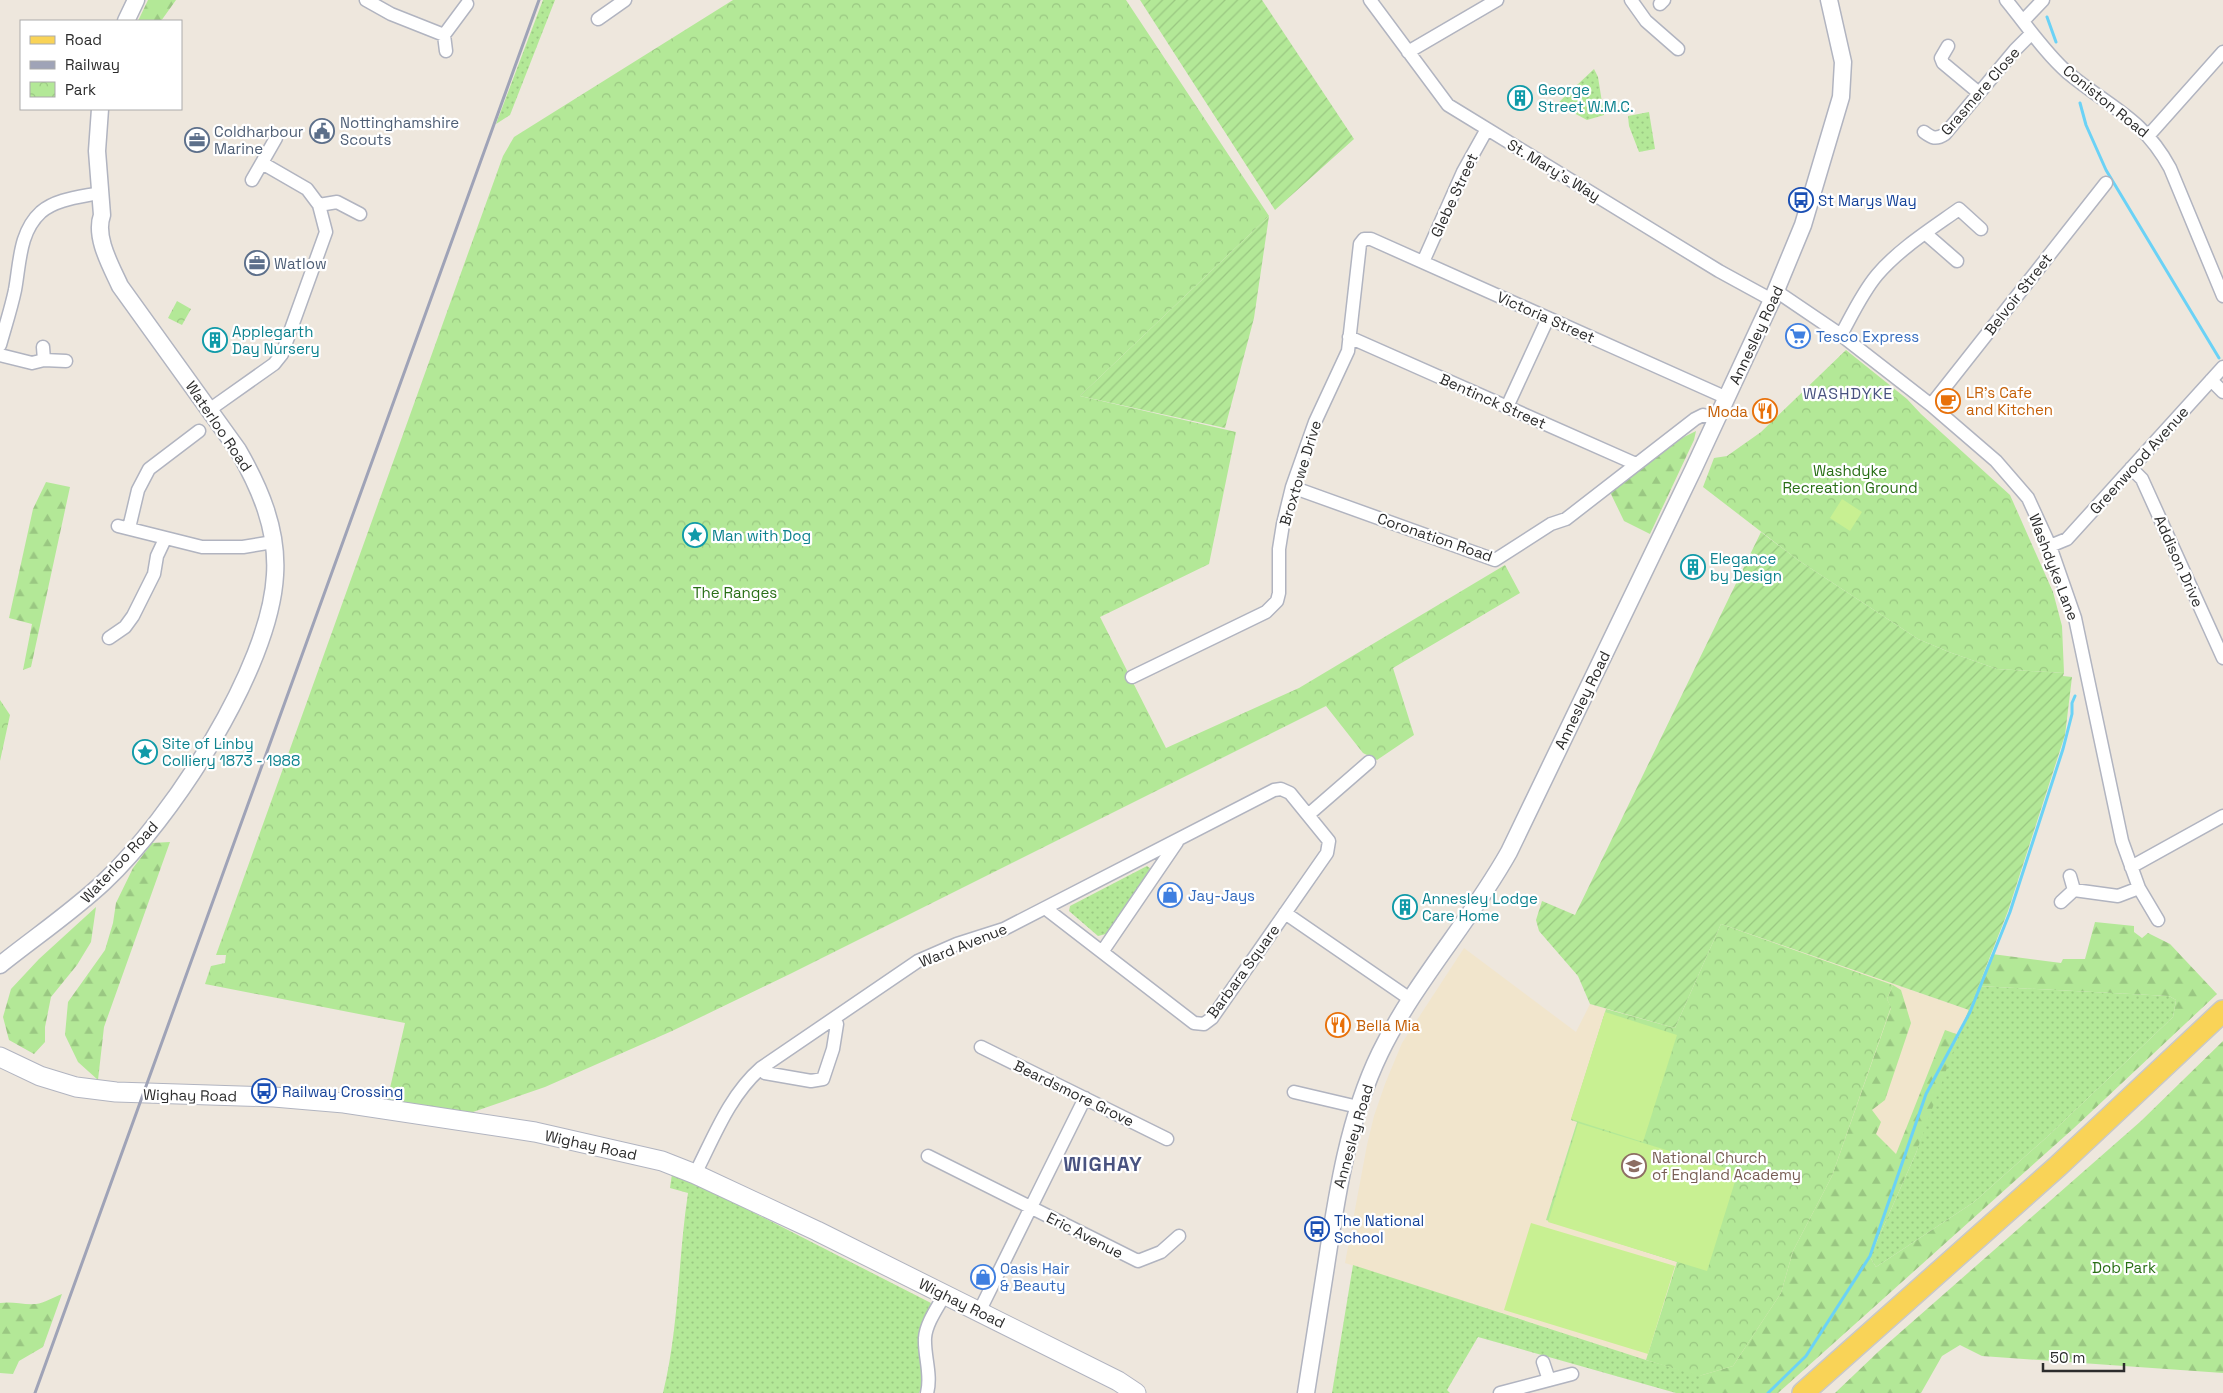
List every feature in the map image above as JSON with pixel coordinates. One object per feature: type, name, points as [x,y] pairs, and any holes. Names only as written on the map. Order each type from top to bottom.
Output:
[{"type":"main road","points":[[1803,1393],[2058,1166],[2223,1011]]},
{"type":"main road","name":"Wighay Road","points":[[0,1057],[40,1076],[76,1087],[116,1092],[274,1097],[344,1103],[506,1127],[636,1154],[695,1174],[944,1294],[1118,1381],[1136,1393]]},
{"type":"street","points":[[126,20],[136,0]]},
{"type":"street","points":[[368,0],[391,14],[444,35]]},
{"type":"street","points":[[598,19],[625,0]]},
{"type":"street","name":"St. Mary's Way","points":[[1370,0],[1448,105],[1719,271],[1774,296]]},
{"type":"street","points":[[1408,52],[1497,0]]},
{"type":"street","points":[[1631,0],[1646,21],[1678,49]]},
{"type":"street","name":"Annesley Road","points":[[1306,1393],[1335,1206],[1348,1143],[1358,1107],[1378,1056],[1410,999],[1450,938],[1489,887],[1509,852],[1717,419],[1774,296],[1810,204],[1842,97],[1843,62],[1829,0]]},
{"type":"street","name":"Coniston Road","points":[[2006,0],[2067,72],[2121,111],[2148,135],[2161,151],[2170,168],[2223,296]]},
{"type":"street","points":[[2023,21],[2043,0]]},
{"type":"street","points":[[446,51],[444,35],[467,4]]},
{"type":"street","name":"Grasmere Close","points":[[1924,132],[1932,138],[1939,138],[1945,134],[2015,50],[2032,33]]},
{"type":"street","points":[[1948,46],[1941,58],[1944,63],[1979,93]]},
{"type":"street","points":[[2148,135],[2223,52]]},
{"type":"street","name":"Waterloo Road","points":[[0,965],[77,906],[105,881],[143,840],[164,813],[227,713],[257,653],[271,604],[275,574],[273,542],[263,500],[252,474],[238,450],[120,286],[108,258],[99,224],[102,215],[97,151],[100,110]]},
{"type":"street","name":"Glebe Street","points":[[1423,262],[1463,172],[1487,129]]},
{"type":"street","points":[[252,180],[276,138]]},
{"type":"street","points":[[209,410],[274,364],[282,354],[326,232],[319,205],[307,188],[262,163]]},
{"type":"street","name":"Belvoir Street","points":[[1931,405],[2106,183]]},
{"type":"street","points":[[0,345],[15,291],[24,238],[30,225],[42,212],[55,204],[99,193]]},
{"type":"street","points":[[319,205],[337,202],[360,214]]},
{"type":"street","points":[[1840,335],[1865,291],[1878,275],[1959,209],[1981,229]]},
{"type":"street","points":[[1926,234],[1956,261]]},
{"type":"street","name":"Victoria Street","points":[[1364,239],[1371,239],[1726,398]]},
{"type":"street","name":"Broxtowe Drive","points":[[1132,677],[1266,612],[1272,607],[1279,593],[1279,549],[1282,524],[1292,487],[1315,422],[1348,351],[1360,244],[1364,239]]},
{"type":"street","name":"Washdyke Lane","points":[[1774,296],[1840,335],[1931,405],[1996,461],[2013,478],[2028,498],[2050,546],[2075,618],[2118,830],[2139,888],[2158,920]]},
{"type":"street","points":[[1506,407],[1548,318]]},
{"type":"street","name":"Bentinck Street","points":[[1349,337],[1636,464]]},
{"type":"street","points":[[0,355],[32,363],[43,354],[66,361]]},
{"type":"street","name":"Greenwood Avenue","points":[[2050,546],[2068,539],[2223,367]]},
{"type":"street","points":[[2211,380],[2223,392]]},
{"type":"street","name":"Coronation Road","points":[[1292,487],[1495,560],[1550,524],[1566,519],[1695,419],[1703,415],[1717,419]]},
{"type":"street","points":[[199,432],[149,469],[123,527],[165,539],[202,546],[243,547],[273,542]]},
{"type":"street","name":"Addison Drive","points":[[2132,468],[2142,479],[2223,658]]},
{"type":"street","points":[[109,638],[125,627],[133,616],[154,574],[157,556],[165,539]]},
{"type":"street","points":[[1308,815],[1369,762]]},
{"type":"street","name":"Barbara Square","points":[[1274,790],[1286,790],[1326,837],[1328,849],[1212,1018],[1204,1024],[1194,1023],[1045,908],[1178,840],[1274,790]]},
{"type":"street","points":[[2131,867],[2223,816]]},
{"type":"street","name":"Barbara Square","points":[[1102,952],[1178,840]]},
{"type":"street","points":[[2070,876],[2074,890]]},
{"type":"street","points":[[2074,890],[2118,896],[2139,888]]},
{"type":"street","points":[[2062,902],[2074,890]]},
{"type":"street","name":"Ward Avenue","points":[[695,1174],[737,1092],[761,1068],[918,961],[957,944],[1004,929],[1045,908]]},
{"type":"street","name":"Barbara Square","points":[[1285,913],[1410,999]]},
{"type":"street","points":[[761,1068],[765,1073],[792,1078],[818,1081],[823,1079],[833,1049],[838,1024],[833,1019]]},
{"type":"street","name":"Beardsmore Grove","points":[[981,1047],[1167,1138]]},
{"type":"street","points":[[1294,1092],[1358,1107]]},
{"type":"street","points":[[979,1312],[1085,1098]]},
{"type":"street","name":"Eric Avenue","points":[[928,1156],[1138,1261],[1161,1252],[1179,1236]]},
{"type":"street","points":[[927,1393],[930,1384],[925,1339],[926,1331],[944,1294]]},
{"type":"street","points":[[1543,1362],[1549,1380]]},
{"type":"street","points":[[1500,1393],[1572,1374]]},
{"type":"shaded area","name":"National Church of England Academy","points":[[1721,924],[1969,1010],[1870,1257],[1755,1387],[1699,1376],[1646,1360],[1345,1263],[1367,1145],[1385,1084],[1402,1043],[1464,948],[1576,1032],[1590,1004],[1675,1028]]},
{"type":"green space","points":[[148,0],[176,0],[162,20],[138,20]]},
{"type":"green space","points":[[543,0],[555,0],[510,115],[496,124]]},
{"type":"green space","name":"The Ranges","points":[[733,0],[1126,0],[1269,216],[1080,396],[1236,432],[1209,564],[1100,617],[1166,748],[1299,688],[1505,565],[1520,593],[1393,668],[1414,735],[1377,760],[1363,753],[1326,706],[790,974],[672,1031],[545,1087],[470,1113],[387,1101],[405,1023],[205,984],[211,966],[225,963],[226,955],[216,955],[503,156],[514,137]]},
{"type":"green space","points":[[1140,0],[1262,0],[1354,139],[1275,210]]},
{"type":"green space","points":[[1594,69],[1598,77],[1604,115],[1587,120],[1557,104]]},
{"type":"green space","points":[[1649,112],[1655,149],[1639,152],[1629,126],[1628,116]]},
{"type":"green space","points":[[1269,216],[1254,318],[1225,428],[1080,396]]},
{"type":"green space","points":[[177,301],[191,309],[182,325],[168,318]]},
{"type":"green space","name":"Washdyke Recreation Ground","points":[[1846,350],[1907,399],[2010,495],[2053,592],[2062,626],[2064,673],[1997,669],[1918,639],[1798,560],[1703,487],[1714,458],[1727,456],[1761,432]]},
{"type":"green space","points":[[1696,431],[1694,440],[1650,534],[1624,521],[1610,492],[1678,440]]},
{"type":"green space","points":[[46,482],[70,487],[31,667],[23,670],[32,624],[9,618],[33,509]]},
{"type":"green space","points":[[1842,499],[1862,512],[1850,531],[1830,518]]},
{"type":"green space","points":[[1761,532],[1798,560],[1918,639],[1997,669],[2064,673],[2063,676],[2072,677],[2065,735],[2008,911],[1969,1010],[1721,924],[1675,1028],[1590,1004],[1578,976],[1539,931],[1536,920],[1542,901],[1575,915]]},
{"type":"green space","points":[[0,700],[10,715],[0,761]]},
{"type":"green space","points":[[170,842],[104,1027],[98,1080],[78,1062],[65,1035],[68,1002],[105,950],[113,923],[116,903],[133,868],[152,843]]},
{"type":"green space","points":[[1147,866],[1151,869],[1106,934],[1098,936],[1069,911],[1070,906]]},
{"type":"green space","points":[[96,907],[91,942],[77,965],[51,997],[45,1027],[45,1042],[34,1054],[9,1040],[3,1017],[11,989],[39,959]]},
{"type":"green space","points":[[2095,922],[2134,926],[2134,932],[2142,938],[2148,933],[2170,944],[2217,994],[2074,1128],[1778,1393],[1704,1393],[1699,1376],[1733,1366],[1781,1293],[1793,1251],[1832,1176],[1891,1008],[1887,999],[1893,985],[1901,990],[1911,1023],[1885,1100],[1872,1110],[1881,1122],[1876,1134],[1896,1154],[1945,1030],[1959,1035],[1916,1153],[1870,1257],[1876,1267],[1974,1202],[2047,1137],[2173,1017],[2176,1000],[2169,996],[1978,986],[1992,954],[2061,963],[2063,959],[2085,959]]},
{"type":"green space","points":[[1721,924],[1893,985],[1887,999],[1891,1007],[1832,1176],[1793,1251],[1781,1293],[1733,1366],[1699,1376],[1646,1360],[1677,1262],[1546,1220],[1577,1122],[1571,1120],[1606,1009],[1675,1028]]},
{"type":"green space","points":[[1978,986],[2169,996],[2176,1000],[2173,1017],[2047,1137],[1974,1202],[1876,1267],[1870,1257],[1916,1153],[1935,1096]]},
{"type":"green space","points":[[1605,1012],[1677,1035],[1643,1142],[1571,1119]]},
{"type":"green space","name":"Dob Park","points":[[2223,1041],[2223,1373],[1982,1356],[1960,1345],[1942,1356],[1921,1393],[1835,1393],[1878,1352],[2141,1121]]},
{"type":"green space","points":[[1578,1123],[1738,1172],[1707,1271],[1548,1222]]},
{"type":"green space","points":[[672,1174],[725,1198],[931,1303],[919,1332],[924,1383],[919,1393],[663,1393],[672,1344],[688,1193],[670,1188]]},
{"type":"green space","points":[[1531,1223],[1675,1266],[1648,1354],[1504,1310]]},
{"type":"green space","points":[[1353,1265],[1646,1360],[1713,1379],[1713,1393],[1676,1393],[1478,1337],[1447,1390],[1450,1393],[1332,1393]]},
{"type":"green space","points":[[62,1294],[43,1347],[19,1361],[13,1374],[0,1373],[0,1303],[36,1304]]},
{"type":"waterway","points":[[2047,17],[2056,42]]},
{"type":"waterway","points":[[2080,103],[2086,125],[2106,170],[2219,358]]},
{"type":"waterway","points":[[1768,1393],[1806,1356],[1870,1256],[1926,1094],[1970,1012],[2010,912],[2063,749],[2075,696]]},
{"type":"railway","points":[[35,1393],[539,0]]},
{"type":"place","name":"George Street W.M.C.","points":[[1520,98]]},
{"type":"place","name":"Nottinghamshire Scouts","points":[[322,131]]},
{"type":"place","name":"Coldharbour Marine","points":[[197,140]]},
{"type":"place","name":"St Marys Way","points":[[1801,200]]},
{"type":"place","name":"Watlow","points":[[257,263]]},
{"type":"place","name":"Tesco Express","points":[[1798,336]]},
{"type":"place","name":"Applegarth Day Nursery","points":[[215,340]]},
{"type":"place","name":"LR’s Cafe and Kitchen","points":[[1948,401]]},
{"type":"place","name":"Moda","points":[[1765,411]]},
{"type":"place","name":"Man with Dog","points":[[695,535]]},
{"type":"place","name":"Elegance by Design","points":[[1693,567]]},
{"type":"place","name":"Site of Linby Colliery 1873 - 1988","points":[[145,752]]},
{"type":"place","name":"Jay-Jays","points":[[1170,895]]},
{"type":"place","name":"Annesley Lodge Care Home","points":[[1405,907]]},
{"type":"place","name":"Bella Mia","points":[[1338,1025]]},
{"type":"place","name":"Railway Crossing","points":[[264,1091]]},
{"type":"place","name":"National Church of England Academy","points":[[1634,1166]]},
{"type":"place","name":"The National School","points":[[1317,1229]]},
{"type":"place","name":"Oasis Hair & Beauty","points":[[983,1277]]},
{"type":"district","name":"WASHDYKE","points":[[1848,393]]},
{"type":"district","name":"WIGHAY","points":[[1103,1164]]}]
